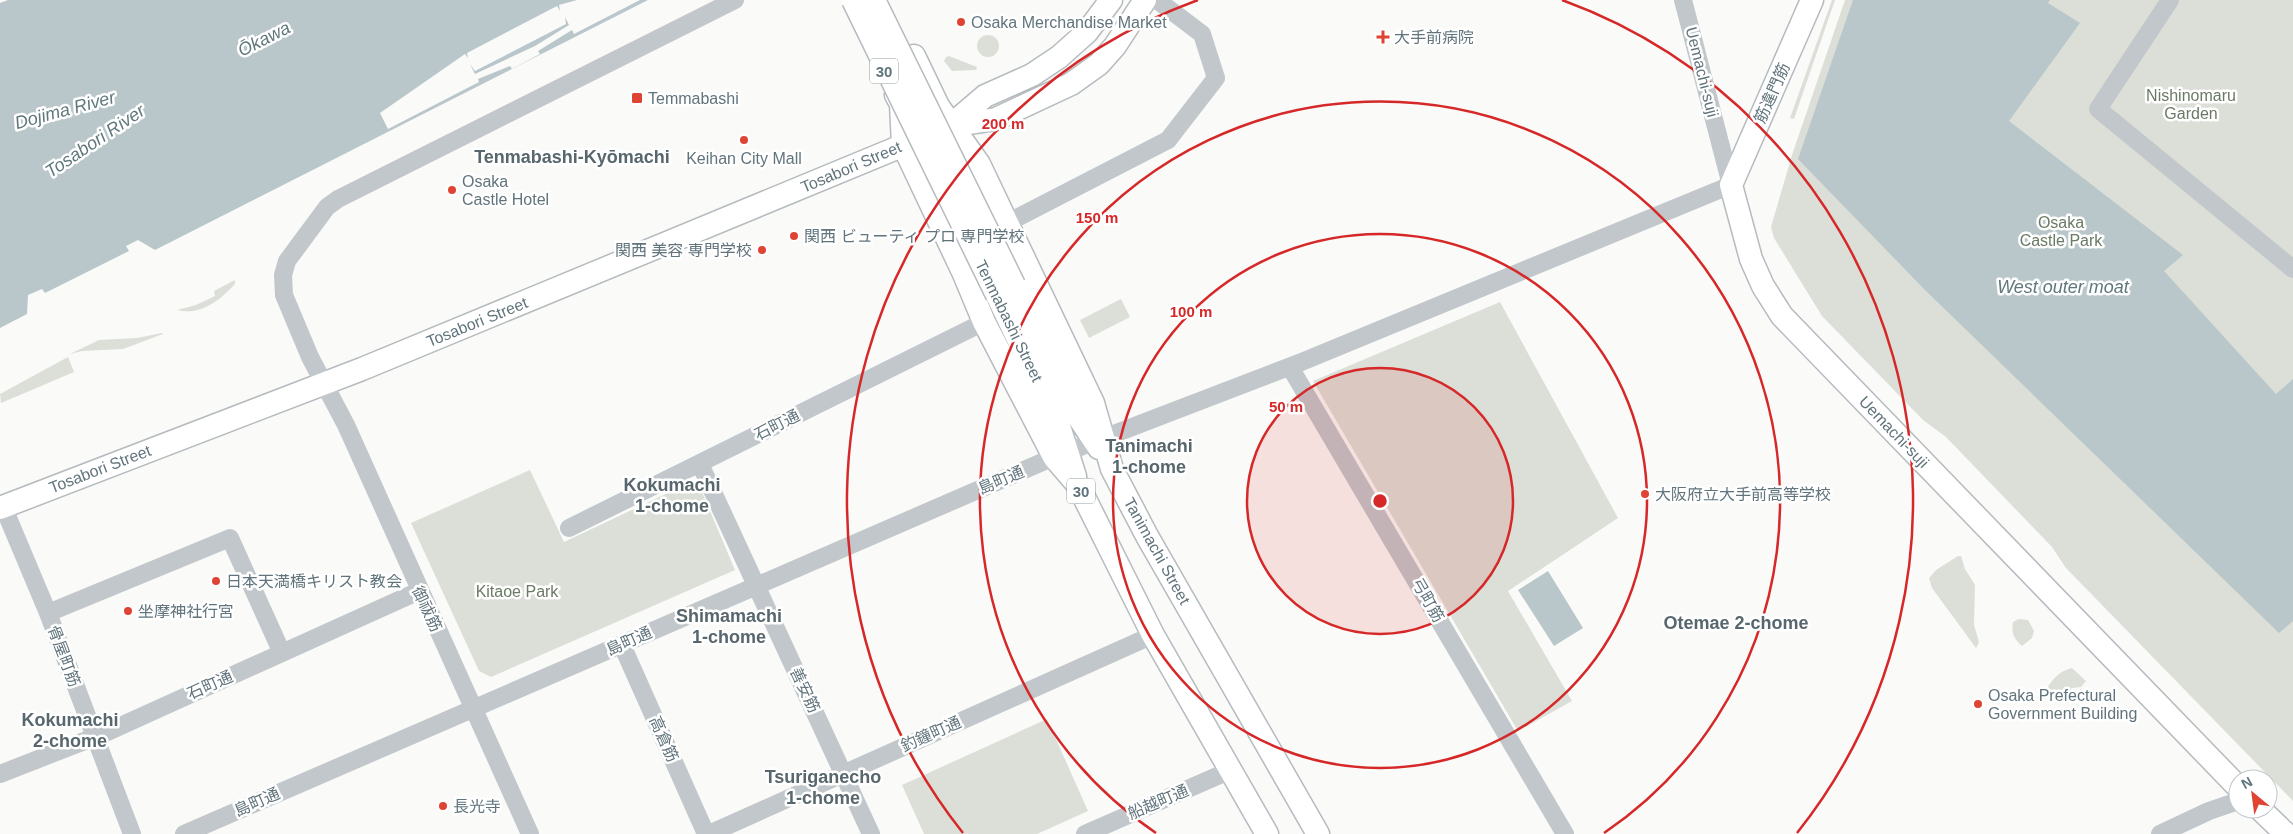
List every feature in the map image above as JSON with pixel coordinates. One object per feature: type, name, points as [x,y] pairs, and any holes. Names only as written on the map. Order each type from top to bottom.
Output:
[{"type":"main road","name":"Tenmabashi Street","points":[[851,0],[901,104],[903,145]]},
{"type":"main road","name":"Tenmabashi Street","points":[[851,0],[1005,290],[1075,412],[1099,439]]},
{"type":"main road","name":"Tenmabashi Street","points":[[874,0],[1005,290],[1057,420],[1061,454],[1078,484],[1153,635]]},
{"type":"main road","name":"30","points":[[885,0],[950,126]]},
{"type":"main road","name":"Tosabori Street","points":[[950,126],[985,96],[1032,75],[1059,57],[1087,32],[1111,0]]},
{"type":"main road","name":"Tosabori Street","points":[[2,507],[324,384],[702,230],[950,126],[996,119],[1071,84],[1099,64],[1145,0]]},
{"type":"main road","name":"筋違門筋","points":[[1730,185],[1812,0]]},
{"type":"main road","name":"Tanimachi Street","points":[[950,126],[979,164],[1094,404],[1099,439],[1112,469],[1147,536],[1318,834]]},
{"type":"main road","name":"30","points":[[903,145],[964,274],[984,322],[1061,454]]},
{"type":"main road","name":"Uemachi-suji","points":[[1730,185],[1751,259],[1762,286],[1782,316],[2228,777]]},
{"type":"main road","name":"30","points":[[1153,635],[1267,834]]},
{"type":"main road","points":[[2270,819],[2286,834]]},
{"type":"street","name":"御祓筋","points":[[530,834],[419,591],[346,425],[324,384],[286,301],[282,286],[287,261],[327,207],[338,199],[735,0]]},
{"type":"street","points":[[1007,223],[1168,140],[1216,78],[1202,34],[1157,0]]},
{"type":"street","name":"Uemachi-suji","points":[[1684,0],[1730,185]]},
{"type":"street","points":[[2170,0],[2098,109],[2293,269]]},
{"type":"street","name":"島町通","points":[[184,834],[472,707],[622,645],[756,584],[1061,454],[1290,367],[1730,185]]},
{"type":"street","name":"石町通","points":[[569,528],[984,322]]},
{"type":"street","name":"弓町筋","points":[[1290,367],[1562,833]]},
{"type":"street","name":"善安筋","points":[[700,464],[871,834]]},
{"type":"street","name":"骨屋町筋","points":[[2,507],[48,613],[132,834]]},
{"type":"street","points":[[48,613],[230,538],[282,653]]},
{"type":"street","name":"石町通","points":[[0,774],[95,736],[419,591]]},
{"type":"street","name":"釣鐘町通","points":[[708,834],[1153,635]]},
{"type":"street","name":"高倉筋","points":[[622,645],[708,834]]},
{"type":"street","name":"船越町通","points":[[1085,834],[1231,770]]},
{"type":"street","points":[[2160,834],[2209,811],[2228,805]]},
{"type":"green space","points":[[1832,0],[1835,0],[1794,119],[1790,118]]},
{"type":"green space","name":"Osaka Castle Park","points":[[1845,0],[2293,0],[2293,801],[2278,786],[2278,769],[2262,769],[2066,568],[2052,547],[1946,437],[1923,420],[1822,316],[1774,238],[1771,227],[1792,155]]},
{"type":"green space","points":[[988,35],[996,38],[999,46],[996,54],[988,57],[980,54],[977,46],[980,38]]},
{"type":"green space","points":[[949,56],[977,67],[976,70],[952,71],[944,61]]},
{"type":"green space","points":[[235,280],[235,284],[229,290],[216,301],[202,309],[194,311],[177,310],[196,305],[215,296],[214,291]]},
{"type":"green space","points":[[1121,299],[1130,317],[1089,338],[1080,320]]},
{"type":"green space","points":[[1500,302],[1618,518],[1508,591],[1572,701],[1518,731],[1313,381]]},
{"type":"green space","points":[[162,333],[123,349],[82,351],[70,354],[99,340],[137,338]]},
{"type":"green space","points":[[68,357],[74,372],[1,403],[0,394]]},
{"type":"green space","name":"Kitaoe Park","points":[[530,470],[564,542],[691,482],[699,485],[735,570],[491,677],[479,671],[411,523]]},
{"type":"green space","points":[[1961,556],[1965,569],[1975,585],[1974,625],[1979,642],[1976,648],[1932,588],[1929,578],[1936,570]]},
{"type":"green space","points":[[2019,619],[2028,620],[2034,631],[2032,638],[2022,646],[2015,638],[2012,629],[2013,622]]},
{"type":"green space","points":[[2072,668],[2086,681],[2081,687],[2072,688],[2061,698],[2052,695],[2048,687],[2053,680],[2061,673]]},
{"type":"green space","points":[[1047,719],[1088,811],[1037,834],[924,834],[902,785]]},
{"type":"water","points":[[8,0],[648,0],[155,250],[138,240],[126,246],[129,251],[45,293],[42,289],[28,295],[27,314],[0,328],[0,3]]},
{"type":"water","name":"West outer moat","points":[[1853,0],[2050,0],[2048,3],[2080,23],[2009,121],[2183,255],[2164,271],[2276,394],[2293,379],[2293,621],[2279,633],[1925,290],[1798,159]]},
{"type":"water","points":[[1548,571],[1583,628],[1554,646],[1518,590]]},
{"type":"pier","points":[[577,0],[640,0],[574,34],[572,30],[538,51],[540,54],[512,69],[510,66],[478,79],[479,82],[388,129],[380,113],[465,54],[468,58],[467,53],[557,6],[560,11],[559,5]],"holes":[[[565,17],[569,25],[535,46],[475,74],[470,64],[475,71],[566,24]]]},
{"type":"place","name":"Osaka Merchandise Market","points":[[961,22]]},
{"type":"place","name":"大手前病院","points":[[1383,37]]},
{"type":"place","name":"Temmabashi","points":[[637,98]]},
{"type":"place","name":"Keihan City Mall","points":[[744,140]]},
{"type":"place","name":"Osaka Castle Hotel","points":[[452,190]]},
{"type":"place","name":"関西 ビューティ プロ 専門学校","points":[[794,236]]},
{"type":"place","name":"関西 美容 専門学校","points":[[762,250]]},
{"type":"place","name":"大阪府立大手前高等学校","points":[[1645,494]]},
{"type":"place","name":"日本天満橋キリスト教会","points":[[216,581]]},
{"type":"place","name":"坐摩神社行宮","points":[[128,611]]},
{"type":"place","name":"Osaka Prefectural Government Building","points":[[1978,704]]},
{"type":"place","name":"長光寺","points":[[443,806]]},
{"type":"district","name":"Tenmabashi-Kyōmachi","points":[[572,157]]},
{"type":"district","name":"Tanimachi 1-chome","points":[[1149,456]]},
{"type":"district","name":"Kokumachi 1-chome","points":[[672,495]]},
{"type":"district","name":"Otemae 2-chome","points":[[1736,623]]},
{"type":"district","name":"Shimamachi 1-chome","points":[[729,626]]},
{"type":"district","name":"Kokumachi 2-chome","points":[[70,730]]},
{"type":"district","name":"Tsuriganecho 1-chome","points":[[823,788]]},
{"type":"water label","name":"Ōkawa","points":[[264,39]]},
{"type":"water label","name":"Dojima River","points":[[65,110]]},
{"type":"water label","name":"Tosabori River","points":[[95,141]]},
{"type":"park label","name":"Nishinomaru Garden","points":[[2191,104]]}]
